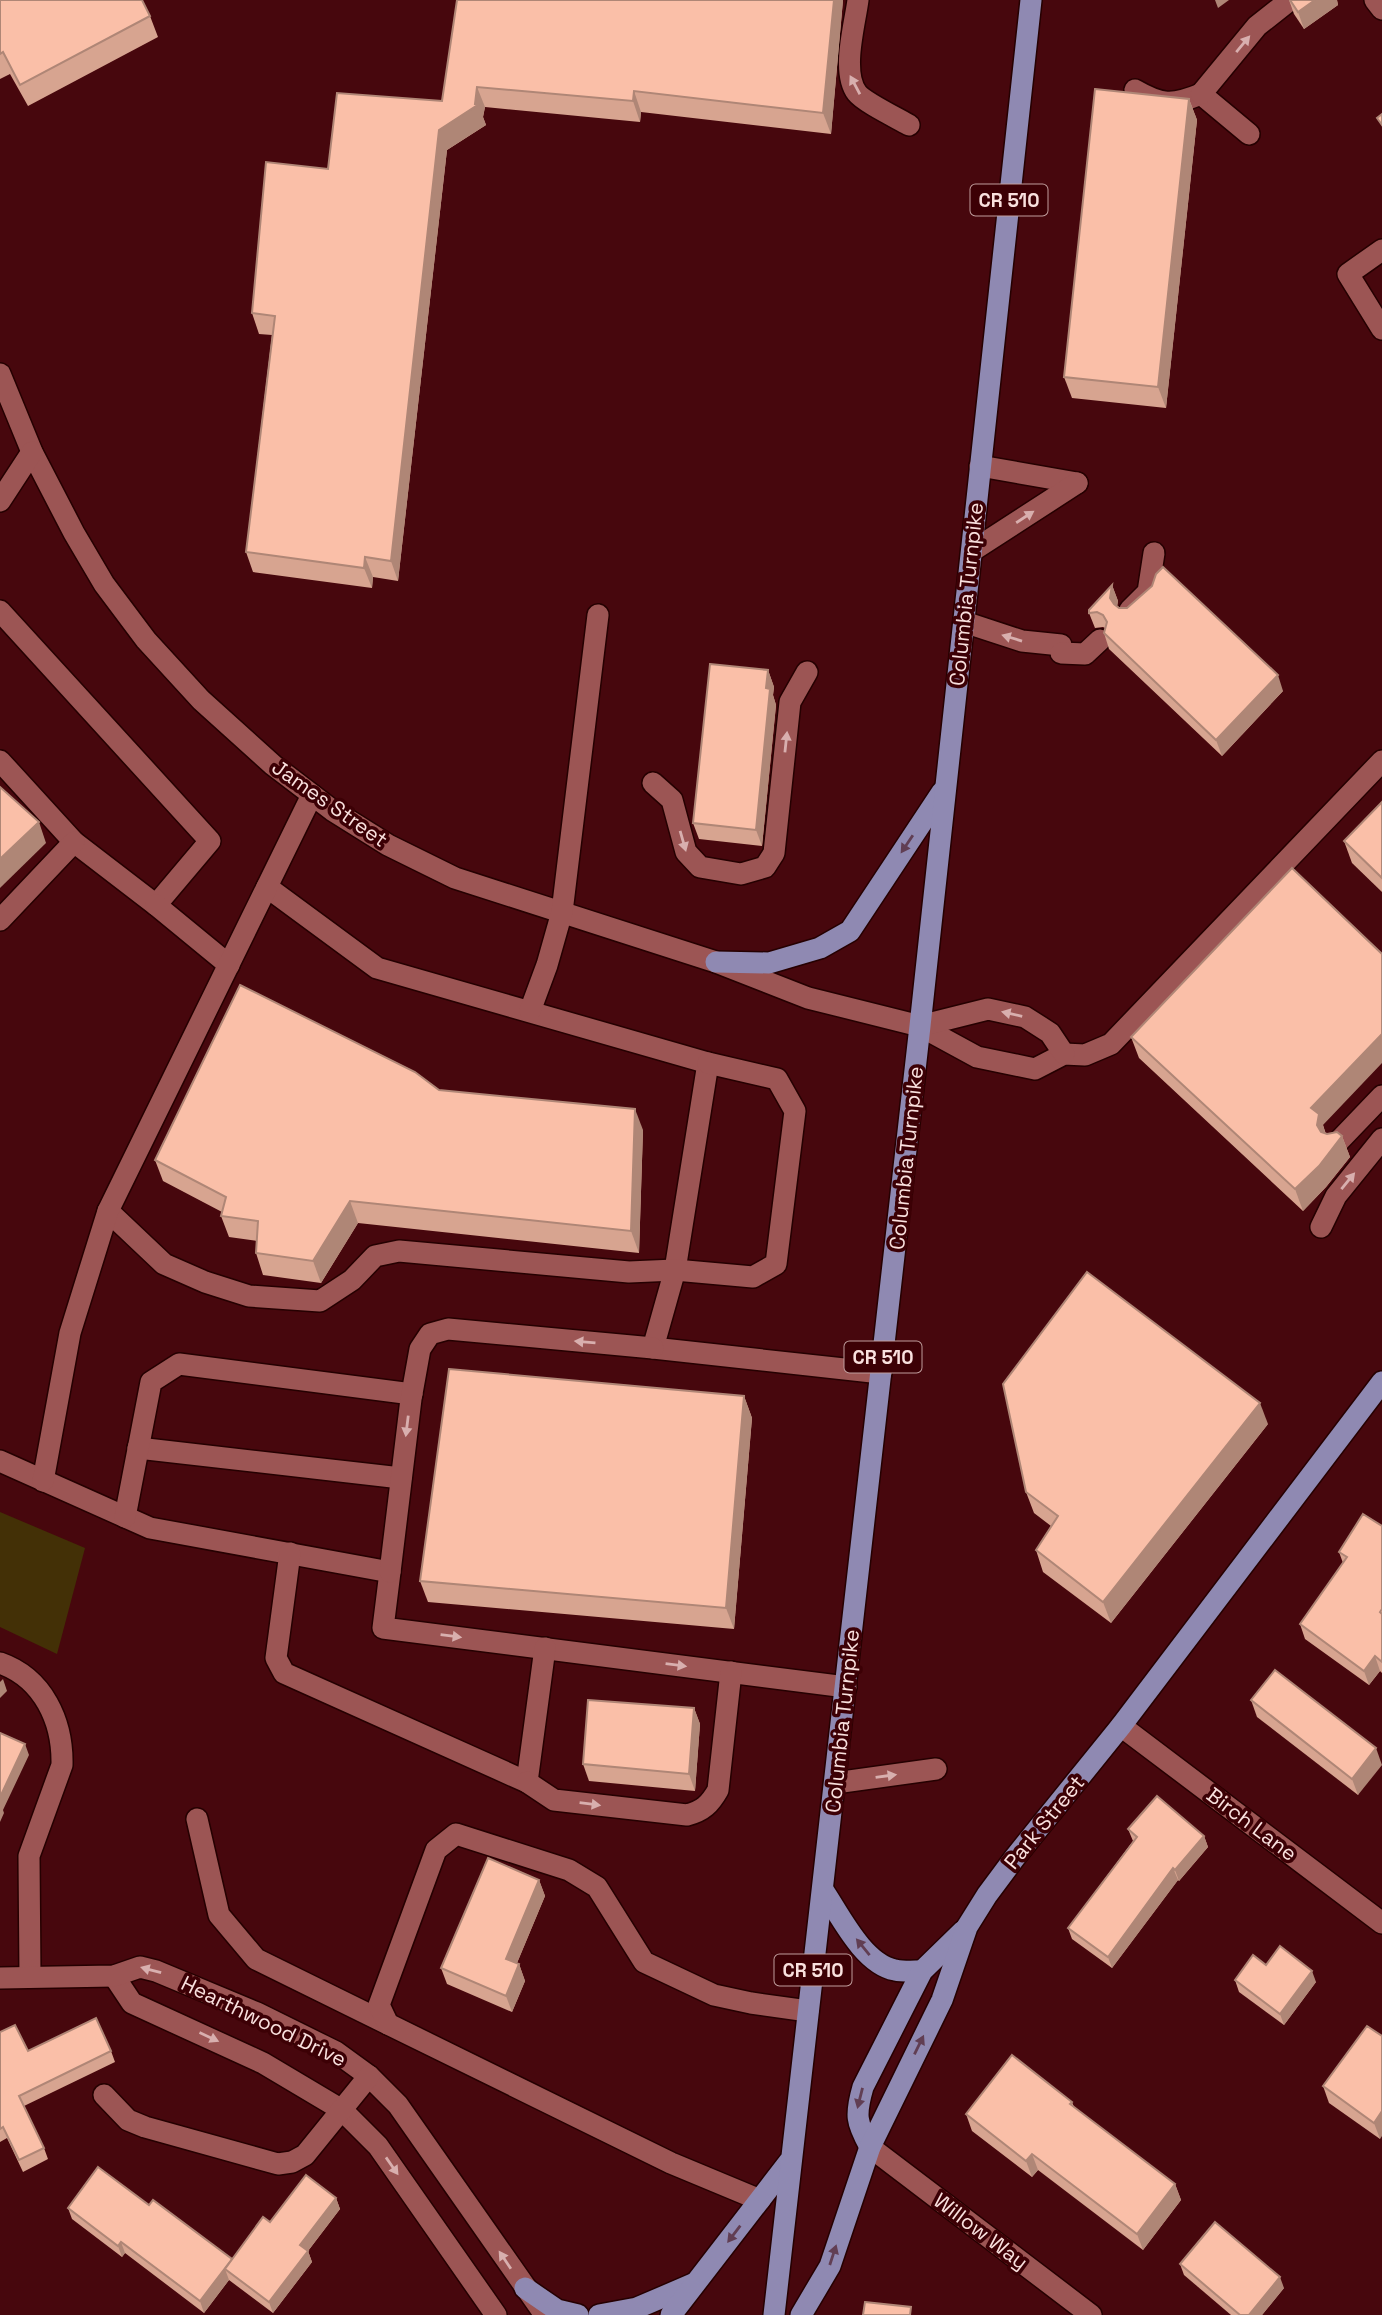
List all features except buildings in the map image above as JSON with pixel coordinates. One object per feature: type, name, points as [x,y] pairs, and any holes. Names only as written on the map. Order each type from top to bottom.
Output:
[{"type":"main road","name":"Columbia Turnpike","points":[[774,2315],[920,1026],[1031,0]]},
{"type":"main road","points":[[716,962],[769,963],[820,948],[850,930],[945,788]]},
{"type":"main road","name":"Park Street","points":[[801,2315],[830,2266],[870,2147],[942,2000],[967,1927],[1016,1856],[1121,1726],[1382,1382]]},
{"type":"main road","points":[[823,1890],[874,1961],[894,1970],[922,1971]]},
{"type":"main road","points":[[870,2147],[858,2126],[857,2107],[863,2087],[922,1971],[967,1927]]},
{"type":"main road","points":[[671,2315],[790,2160]]},
{"type":"main road","points":[[599,2315],[637,2308],[698,2282]]},
{"type":"main road","points":[[525,2288],[557,2310],[578,2315]]},
{"type":"street","points":[[859,0],[848,68],[851,81],[857,94],[909,125]]},
{"type":"street","points":[[1135,90],[1157,102],[1184,101],[1201,94],[1257,26],[1290,0]]},
{"type":"street","points":[[1375,0],[1382,9]]},
{"type":"street","points":[[1201,94],[1249,134]]},
{"type":"street","points":[[1382,250],[1348,274],[1382,329]]},
{"type":"street","name":"James Street","points":[[0,374],[32,452],[86,554],[104,584],[146,640],[201,700],[273,765],[332,810],[388,845],[455,878],[716,962],[808,998],[920,1026]]},
{"type":"street","points":[[0,501],[32,452]]},
{"type":"street","points":[[972,551],[1077,483],[980,466]]},
{"type":"street","points":[[1129,611],[1148,592],[1154,553]]},
{"type":"street","points":[[0,611],[210,841],[156,905]]},
{"type":"street","points":[[530,1011],[562,912],[598,615]]},
{"type":"street","points":[[964,622],[1022,641],[1086,654],[1100,640]]},
{"type":"street","points":[[653,783],[673,800],[686,852],[700,867],[741,874],[765,867],[774,853],[790,702],[807,672]]},
{"type":"street","points":[[0,761],[74,842],[229,965]]},
{"type":"street","points":[[920,1026],[977,1057],[1035,1069],[1064,1054],[1085,1055],[1111,1044],[1382,761]]},
{"type":"street","points":[[43,1481],[70,1333],[108,1211],[312,795]]},
{"type":"street","points":[[0,920],[74,842]]},
{"type":"street","points":[[108,1211],[164,1264],[205,1282],[249,1296],[320,1301],[352,1280],[375,1256],[398,1251],[629,1272],[675,1270],[752,1277],[776,1264],[795,1111],[777,1079],[708,1063],[377,968],[267,887]]},
{"type":"street","points":[[920,1026],[988,1009],[1025,1017],[1051,1033],[1064,1054]]},
{"type":"street","points":[[653,1348],[675,1270],[708,1063]]},
{"type":"street","points":[[1337,1143],[1382,1097]]},
{"type":"street","points":[[1321,1227],[1336,1196],[1382,1139]]},
{"type":"street","points":[[846,1687],[383,1628],[412,1394],[420,1349],[430,1334],[448,1329],[881,1373]]},
{"type":"street","points":[[125,1517],[151,1382],[179,1364],[412,1394]]},
{"type":"street","points":[[138,1448],[401,1478]]},
{"type":"street","points":[[0,1461],[150,1528],[390,1572]]},
{"type":"street","points":[[290,1553],[276,1658],[284,1673],[527,1782],[554,1800],[687,1815],[699,1812],[710,1804],[718,1790],[731,1672]]},
{"type":"street","points":[[527,1782],[545,1648]]},
{"type":"street","points":[[0,1662],[31,1681],[46,1698],[56,1718],[62,1750],[62,1765],[29,1856],[30,1977]]},
{"type":"street","name":"Birch Lane","points":[[1121,1726],[1382,1923]]},
{"type":"street","points":[[835,1783],[936,1769]]},
{"type":"street","points":[[197,1819],[219,1915],[256,1959],[671,2163],[760,2200]]},
{"type":"street","points":[[388,2024],[379,2005],[436,1850],[456,1834],[569,1870],[597,1887],[644,1962],[714,1995],[808,2011]]},
{"type":"street","name":"Hearthwood Drive","points":[[0,1978],[114,1976],[140,1967],[171,1976],[257,2013],[336,2052],[369,2076],[398,2105],[545,2315]]},
{"type":"street","name":"Hearthwood Drive","points":[[114,1976],[132,2003],[263,2063],[342,2110],[378,2146],[496,2315]]},
{"type":"street","points":[[104,2095],[128,2120],[145,2127],[278,2164],[292,2162],[305,2155],[369,2076]]},
{"type":"street","name":"Willow Way","points":[[870,2147],[1091,2315]]},
{"type":"shaded area","points":[[0,1512],[85,1548],[57,1654],[0,1627]]}]
